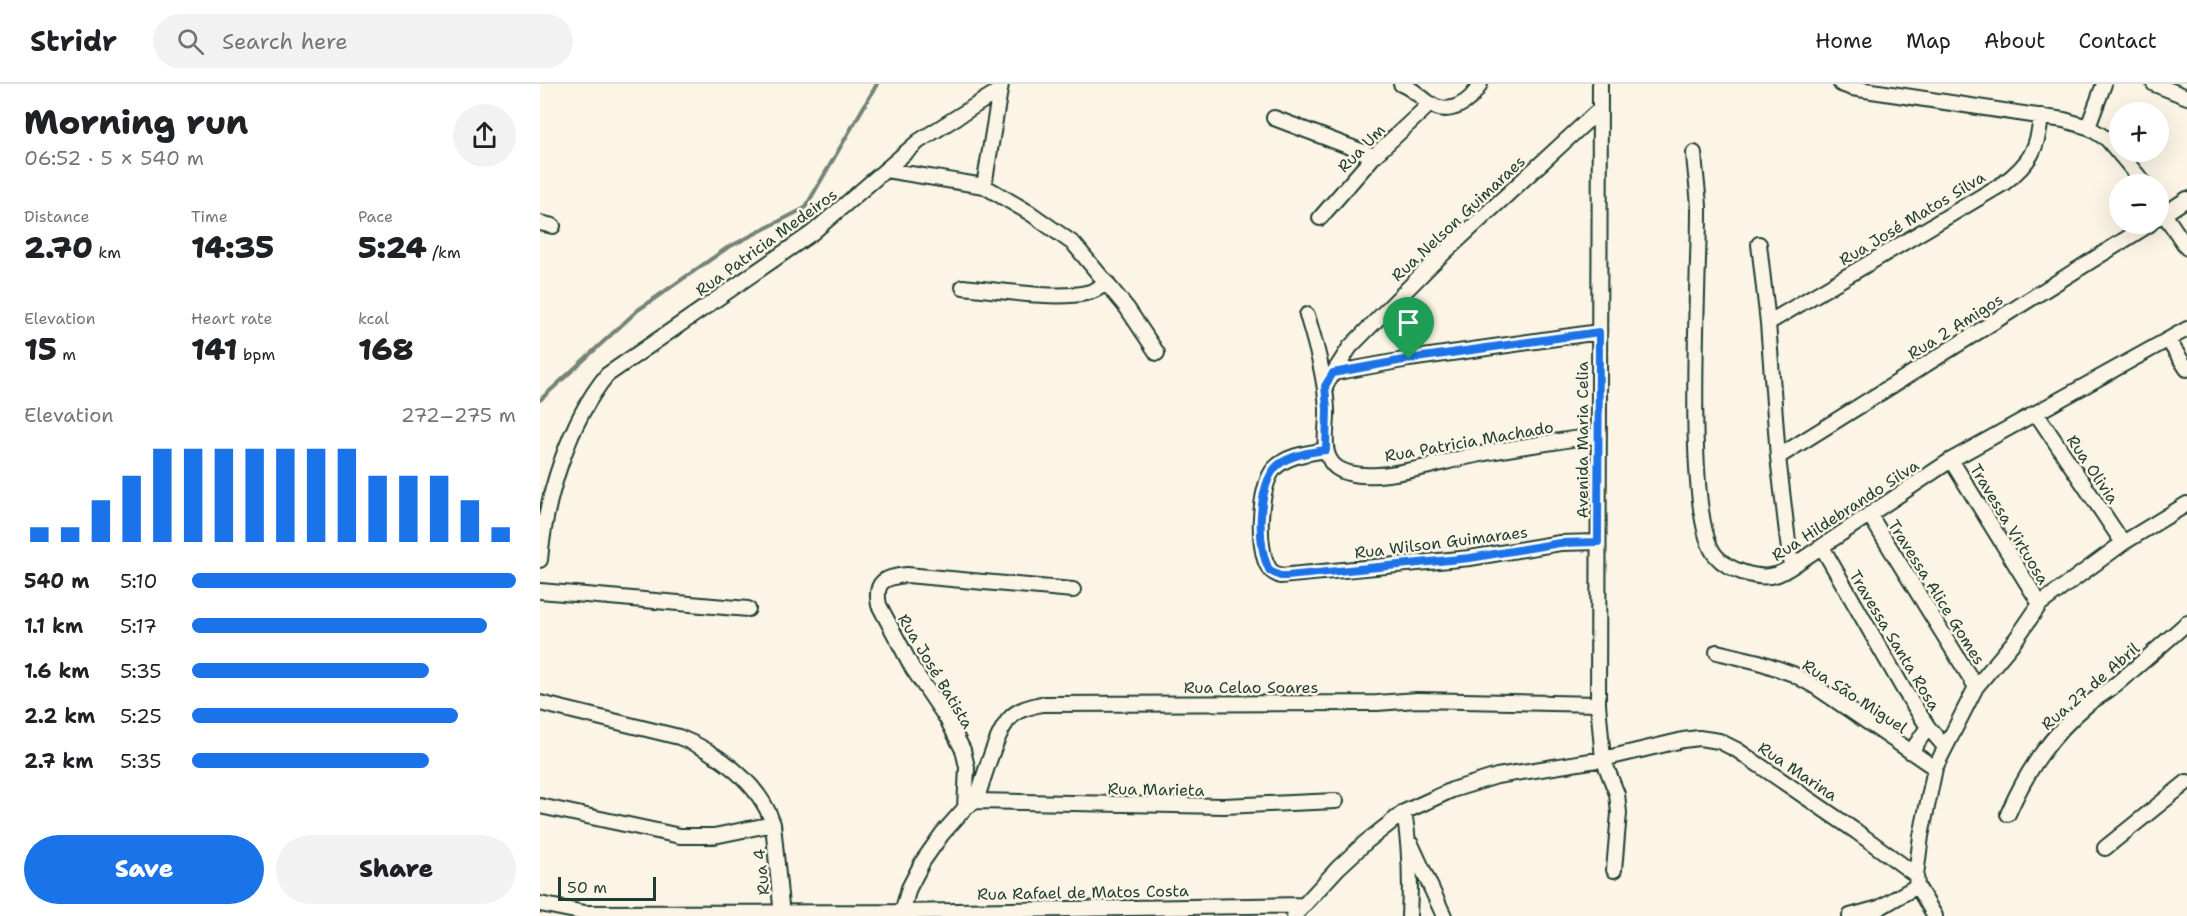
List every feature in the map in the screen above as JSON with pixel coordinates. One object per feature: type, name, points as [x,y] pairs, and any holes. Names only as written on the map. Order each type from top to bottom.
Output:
[{"type":"street","points":[[1401,84],[1441,109],[1464,104],[1480,84]]},
{"type":"street","name":"Avenida Maria Celia","points":[[1600,84],[1598,704],[1603,759],[1617,794],[1619,813],[1614,870]]},
{"type":"street","points":[[1841,84],[1852,88],[2064,120],[2088,127],[2107,139],[2137,174]]},
{"type":"street","points":[[2088,127],[2104,84]]},
{"type":"street","points":[[2154,84],[2187,97]]},
{"type":"street","points":[[984,186],[1000,87]]},
{"type":"street","name":"Rua Patricia Medeiros","points":[[540,560],[542,533],[550,498],[567,449],[583,409],[607,375],[812,233],[919,141],[1000,87]]},
{"type":"street","name":"Rua Um","points":[[1320,218],[1374,156],[1430,104]]},
{"type":"street","name":"Rua Nelson Guimaraes","points":[[1325,386],[1350,347],[1432,264],[1600,109]]},
{"type":"street","name":"Rua José Matos Silva","points":[[1768,323],[2019,172],[2037,146],[2041,116]]},
{"type":"street","points":[[1274,118],[1374,156]]},
{"type":"street","name":"Rua Hildebrando Silva","points":[[1694,153],[1699,205],[1696,396],[1698,476],[1704,530],[1715,556],[1732,567],[1761,576],[1775,575],[1791,567],[1952,460],[2187,329]]},
{"type":"street","points":[[886,170],[984,186],[1030,213],[1074,244],[1107,283],[1157,352]]},
{"type":"street","points":[[2169,208],[2187,199]]},
{"type":"street","points":[[2169,223],[2187,248]]},
{"type":"street","name":"Rua 2 Amigos","points":[[1778,456],[2134,234]]},
{"type":"street","points":[[1759,244],[1768,323],[1778,456],[1791,567]]},
{"type":"street","points":[[963,287],[1051,294],[1082,294],[1107,283]]},
{"type":"street","points":[[1307,315],[1325,386],[1326,450]]},
{"type":"street","points":[[1333,373],[1409,359],[1599,332]]},
{"type":"street","points":[[2168,340],[2187,369]]},
{"type":"street","name":"Rua Olivia","points":[[2036,413],[2123,543]]},
{"type":"street","name":"Rua Patricia Machado","points":[[1326,450],[1329,461],[1345,472],[1378,475],[1478,454],[1598,435]]},
{"type":"street","name":"Rua Wilson Guimaraes","points":[[1326,450],[1293,457],[1282,462],[1272,471],[1266,485],[1262,502],[1261,528],[1264,553],[1270,571],[1280,576],[1470,558],[1560,543],[1598,542]]},
{"type":"street","name":"Travessa Virtuosa","points":[[1952,460],[2040,604]]},
{"type":"street","points":[[1850,916],[1880,908],[1917,881],[1921,836],[1935,768],[1976,687],[2016,639],[2040,604],[2123,543],[2187,504]]},
{"type":"street","name":"Travessa Alice Gomes","points":[[1869,514],[1976,687]]},
{"type":"street","name":"Travessa Santa Rosa","points":[[1822,548],[1904,690],[1928,727],[1945,747]]},
{"type":"street","name":"Rua José Batista","points":[[970,805],[967,767],[963,750],[947,719],[913,669],[890,627],[879,605],[877,596],[879,586],[885,579],[907,575],[1073,590]]},
{"type":"street","points":[[540,583],[540,592],[748,609]]},
{"type":"street","name":"Rua 27 de Abril","points":[[2008,814],[2020,784],[2036,758],[2061,729],[2187,623]]},
{"type":"street","name":"Rua São Miguel","points":[[1718,652],[1759,662],[1793,674],[1816,687],[1935,768]]},
{"type":"street","name":"Rua Celao Soares","points":[[970,805],[1008,719],[1027,707],[1041,704],[1377,703],[1417,700],[1598,704]]},
{"type":"street","points":[[540,702],[679,737],[699,745],[738,774],[769,811],[774,824],[714,836],[681,836],[540,806]]},
{"type":"street","points":[[1911,752],[1928,727]]},
{"type":"street","name":"Rua Marina","points":[[1294,916],[1302,904],[1366,842],[1404,813],[1452,790],[1497,776],[1603,759],[1699,738],[1719,741],[1737,750],[1857,832],[1917,881],[1935,916]]},
{"type":"street","points":[[2105,848],[2187,782]]},
{"type":"street","name":"Rua Marieta","points":[[970,805],[1224,807],[1336,801]]},
{"type":"street","points":[[902,914],[909,888],[923,861],[942,834],[970,805]]},
{"type":"street","points":[[1404,813],[1409,839],[1408,916]]},
{"type":"street","name":"Rua 4","points":[[774,824],[782,914]]},
{"type":"street","points":[[1409,839],[1444,916]]},
{"type":"street","name":"Rua Rafael de Matos Costa","points":[[540,904],[585,915],[902,914],[1302,904]]},
{"type":"waterway","points":[[540,400],[638,310],[727,248],[805,208],[877,84]]},
{"type":"route","points":[[1599,332],[1598,542],[1560,543],[1470,558],[1287,576],[1280,576],[1270,571],[1264,553],[1261,528],[1262,502],[1266,485],[1272,471],[1282,462],[1293,457],[1326,450],[1325,386],[1333,373],[1365,369],[1409,359],[1599,332]]}]
